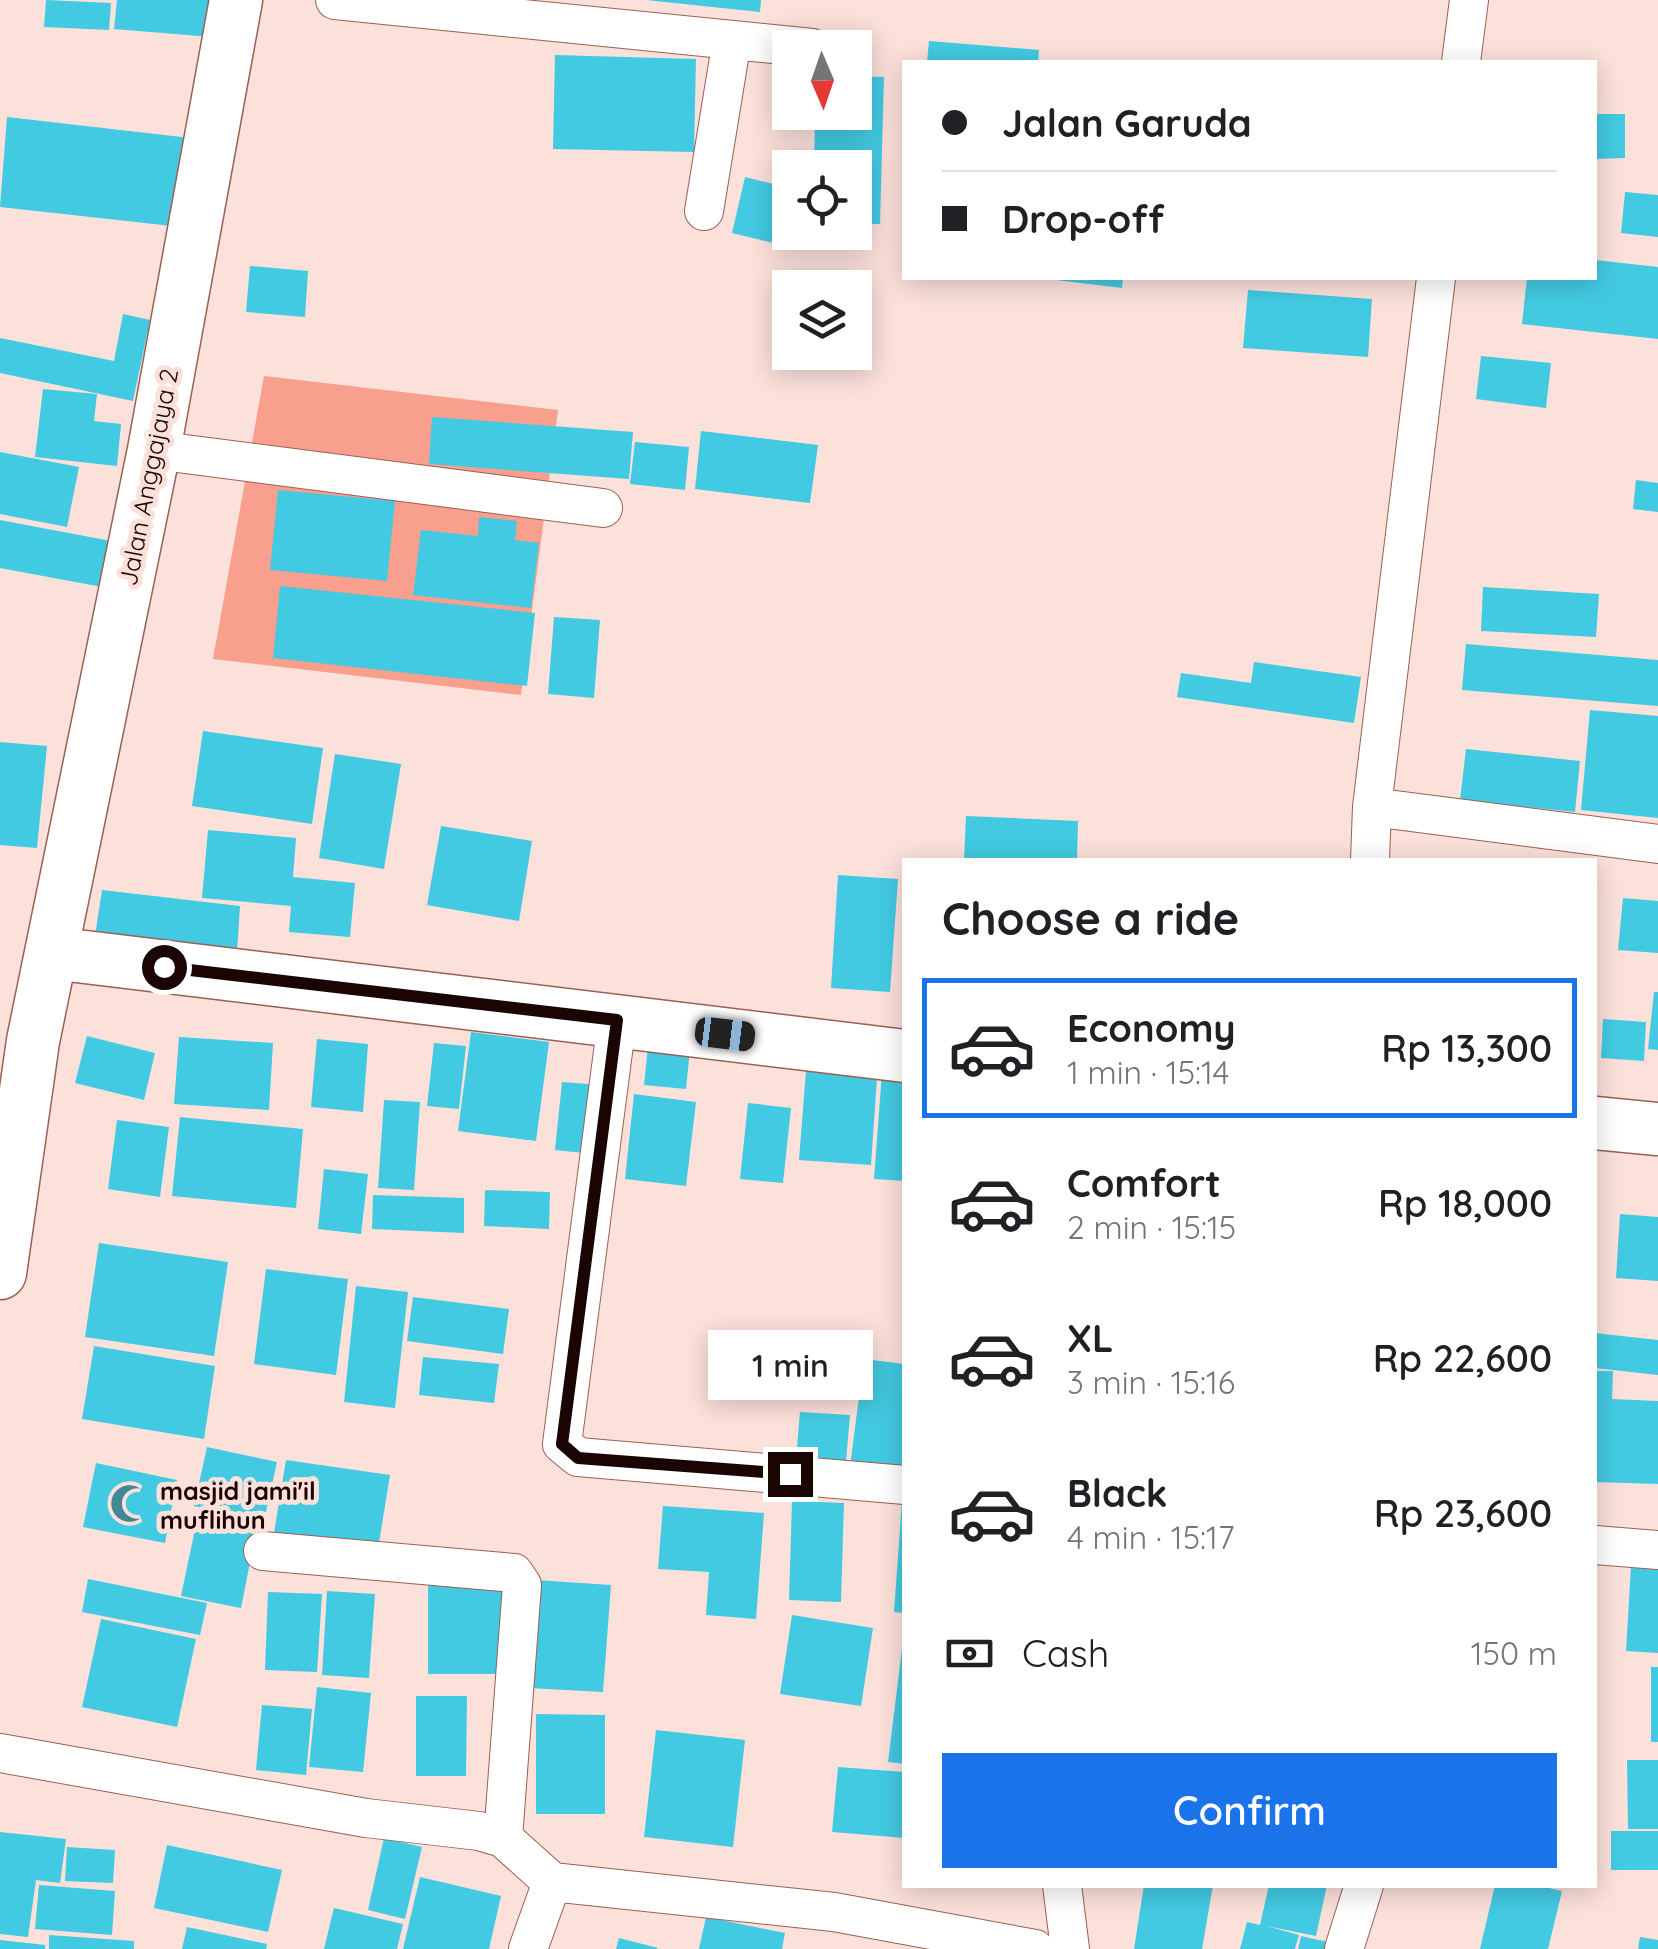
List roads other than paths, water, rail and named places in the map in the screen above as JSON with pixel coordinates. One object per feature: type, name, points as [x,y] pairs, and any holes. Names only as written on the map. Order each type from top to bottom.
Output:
[{"type":"street","name":"Jalan Anggajaya 2","points":[[0,1272],[17,1038],[52,953],[154,450],[236,0]]},
{"type":"street","points":[[335,0],[772,44]]},
{"type":"street","points":[[1462,60],[1469,0]]},
{"type":"street","points":[[704,211],[732,40]]},
{"type":"street","points":[[1370,858],[1372,806],[1436,280]]},
{"type":"street","points":[[154,450],[603,508]]},
{"type":"street","points":[[1372,806],[1658,844]]},
{"type":"street","points":[[52,953],[902,1056]]},
{"type":"street","points":[[617,1020],[562,1444],[578,1458],[902,1485]]},
{"type":"street","points":[[1597,1123],[1658,1129]]},
{"type":"street","points":[[1597,1546],[1658,1550]]},
{"type":"street","points":[[263,1551],[514,1573],[522,1585],[503,1838]]},
{"type":"street","points":[[0,1753],[366,1818],[480,1830],[503,1838],[552,1882],[834,1912],[1035,1949]]},
{"type":"street","points":[[528,1949],[552,1882]]},
{"type":"street","points":[[1062,1888],[1070,1949]]},
{"type":"street","points":[[1344,1949],[1363,1888]]},
{"type":"place","name":"masjid jami'il muflihun","points":[[130,1504]]}]
